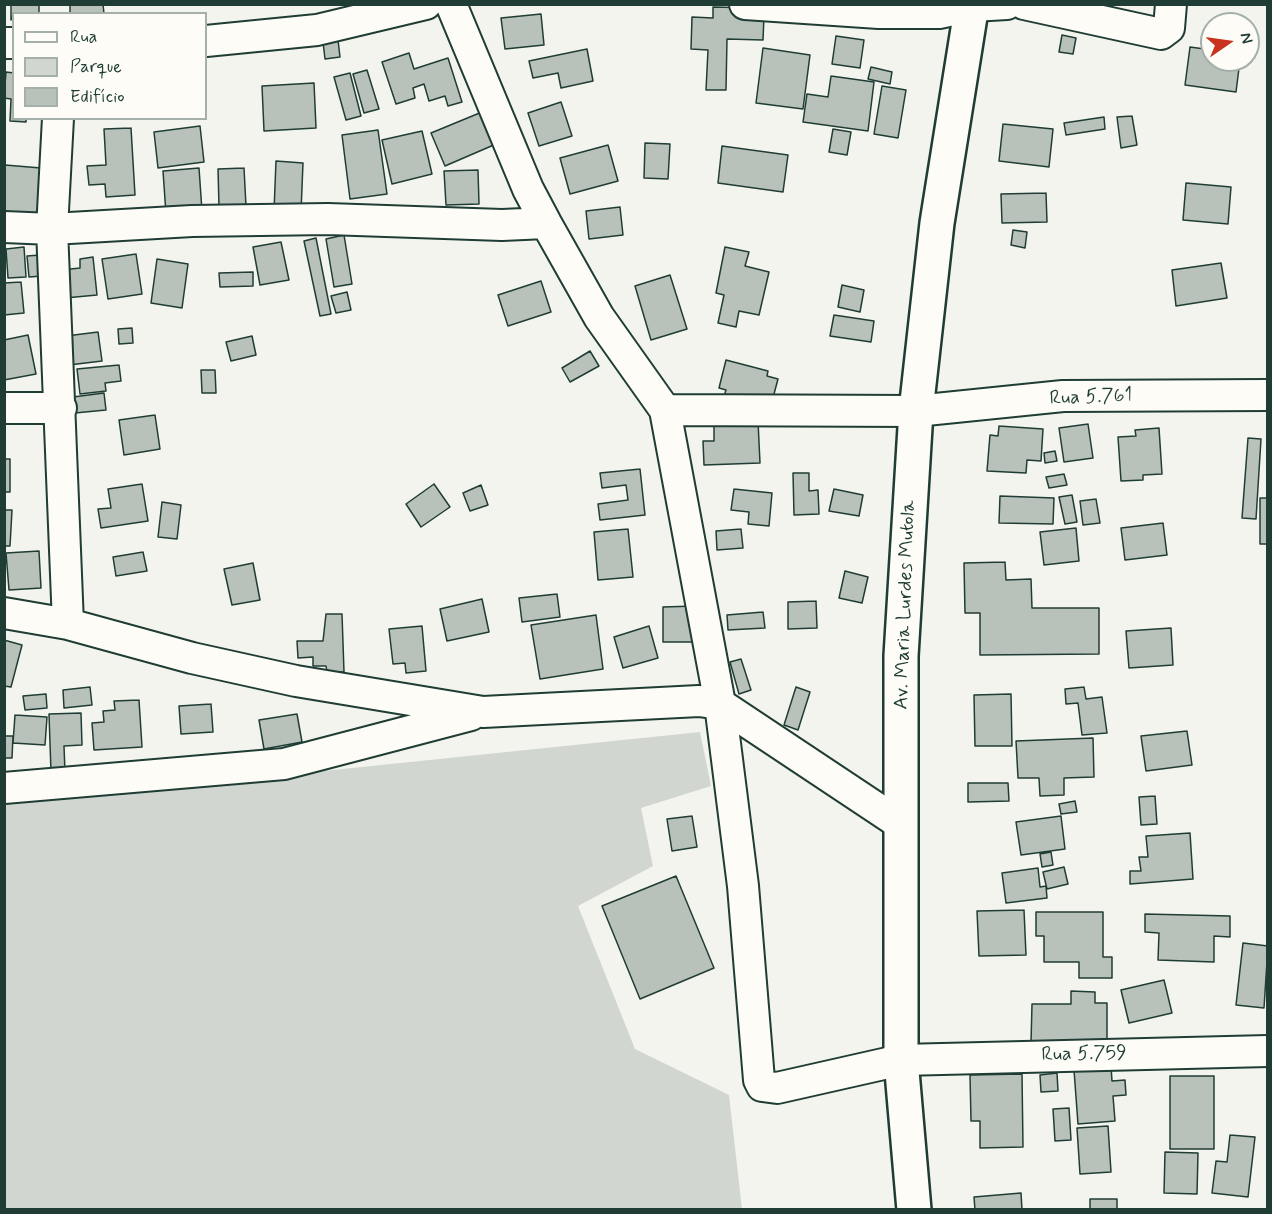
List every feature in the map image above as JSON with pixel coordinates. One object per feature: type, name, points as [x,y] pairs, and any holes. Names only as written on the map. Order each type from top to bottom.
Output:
[{"type":"main road","name":"Av. Maria Lurdes Mutola","points":[[914,1209],[901,1060],[901,656],[916,411],[937,223],[969,5]]},
{"type":"main road","points":[[905,1209],[895,1071],[891,921],[899,533],[907,411],[920,298],[947,95],[969,5]]},
{"type":"street","points":[[207,41],[317,30],[426,4]]},
{"type":"street","points":[[451,4],[528,189],[599,317],[665,410],[720,704]]},
{"type":"street","points":[[745,4],[879,13],[939,13],[969,5],[1008,4]]},
{"type":"street","points":[[1024,4],[1161,33],[1169,28],[1171,4]]},
{"type":"street","points":[[58,120],[52,229],[68,624]]},
{"type":"street","points":[[4,227],[52,229],[192,221],[328,219],[502,225],[546,223]]},
{"type":"street","name":"Rua 5.761","points":[[665,410],[916,411],[1063,396],[1268,395]]},
{"type":"street","points":[[4,408],[61,408]]},
{"type":"street","points":[[4,613],[68,624],[192,658],[296,681],[483,712]]},
{"type":"street","points":[[4,788],[284,764],[483,712],[699,700],[720,704],[902,825]]},
{"type":"street","name":"Rua 5.759","points":[[720,704],[743,886],[759,1080],[762,1086],[777,1088],[901,1060],[1268,1051]]},
{"type":"green space","points":[[700,732],[711,786],[641,808],[653,866],[578,906],[635,1049],[729,1095],[742,1209],[5,1209],[4,804]]},
{"type":"building","points":[[11,4],[39,4],[39,12],[12,12],[11,20]]},
{"type":"building","points":[[70,4],[103,4],[104,12],[70,12]]},
{"type":"building","points":[[713,7],[756,8],[764,16],[763,40],[727,39],[726,90],[706,90],[708,50],[691,49],[692,17],[713,18]]},
{"type":"building","points":[[541,14],[544,45],[505,49],[501,18]]},
{"type":"building","points":[[1062,35],[1076,38],[1073,54],[1059,52]]},
{"type":"building","points":[[836,36],[864,40],[860,68],[832,64]]},
{"type":"building","points":[[338,40],[340,57],[325,59],[323,42]]},
{"type":"building","points":[[1190,47],[1200,48],[1200,72],[1238,72],[1236,92],[1185,85]]},
{"type":"building","points":[[763,48],[810,55],[803,109],[756,103]]},
{"type":"building","points":[[587,49],[593,81],[561,88],[558,73],[533,78],[529,61]]},
{"type":"building","points":[[409,53],[414,69],[448,58],[462,102],[448,106],[445,96],[429,101],[424,84],[413,88],[415,98],[396,104],[382,62]]},
{"type":"building","points":[[871,67],[892,72],[890,84],[868,79]]},
{"type":"building","points":[[367,70],[379,109],[364,113],[353,74]]},
{"type":"building","points":[[6,72],[12,73],[12,120],[26,120],[26,122],[10,121],[11,99],[4,98]]},
{"type":"building","points":[[350,73],[361,116],[346,120],[334,77]]},
{"type":"building","points":[[831,76],[874,82],[868,131],[803,122],[807,94],[828,97]]},
{"type":"building","points":[[314,83],[316,128],[264,131],[262,86]]},
{"type":"building","points":[[882,86],[906,90],[898,138],[874,134]]},
{"type":"building","points":[[561,102],[572,136],[539,146],[528,113]]},
{"type":"building","points":[[482,112],[496,144],[445,166],[431,133]]},
{"type":"building","points":[[1132,116],[1137,145],[1121,148],[1117,117]]},
{"type":"building","points":[[1104,117],[1105,129],[1066,135],[1064,123]]},
{"type":"building","points":[[1003,124],[1053,129],[1049,167],[999,161]]},
{"type":"building","points":[[200,126],[204,162],[158,168],[154,132]]},
{"type":"building","points":[[131,128],[135,195],[106,197],[105,184],[89,185],[87,166],[106,165],[104,129]]},
{"type":"building","points":[[833,129],[851,132],[847,155],[829,152]]},
{"type":"building","points":[[378,130],[387,194],[350,199],[342,135]]},
{"type":"building","points":[[422,131],[432,174],[392,184],[382,140]]},
{"type":"building","points":[[645,143],[670,144],[668,179],[644,178]]},
{"type":"building","points":[[608,145],[618,181],[570,194],[560,158]]},
{"type":"building","points":[[722,146],[788,155],[783,192],[718,183]]},
{"type":"building","points":[[276,161],[303,163],[301,212],[274,211]]},
{"type":"building","points":[[5,165],[41,168],[37,221],[4,218]]},
{"type":"building","points":[[199,168],[202,211],[166,214],[163,171]]},
{"type":"building","points":[[244,168],[246,206],[219,207],[218,169]]},
{"type":"building","points":[[478,170],[479,204],[446,205],[444,171]]},
{"type":"building","points":[[1186,183],[1231,187],[1228,224],[1183,220]]},
{"type":"building","points":[[1046,193],[1047,222],[1002,223],[1001,194]]},
{"type":"building","points":[[620,207],[623,235],[589,239],[586,211]]},
{"type":"building","points":[[1013,230],[1027,232],[1025,248],[1011,245]]},
{"type":"building","points":[[344,235],[352,284],[334,287],[326,239]]},
{"type":"building","points":[[316,238],[331,314],[320,316],[304,241]]},
{"type":"building","points":[[281,242],[289,280],[260,285],[253,247]]},
{"type":"building","points":[[24,247],[26,277],[8,278],[6,249]]},
{"type":"building","points":[[725,247],[749,252],[745,266],[769,272],[759,315],[739,311],[736,327],[718,323],[724,295],[716,293]]},
{"type":"building","points":[[136,254],[142,294],[108,299],[102,259]]},
{"type":"building","points":[[40,255],[42,276],[29,277],[27,256]]},
{"type":"building","points":[[93,257],[97,295],[65,298],[61,270],[80,268],[80,259]]},
{"type":"building","points":[[157,259],[188,264],[182,308],[151,303]]},
{"type":"building","points":[[1221,263],[1227,298],[1176,306],[1172,270]]},
{"type":"building","points":[[253,272],[253,286],[220,287],[219,273]]},
{"type":"building","points":[[670,275],[687,329],[651,340],[635,286]]},
{"type":"building","points":[[541,281],[551,312],[508,326],[498,295]]},
{"type":"building","points":[[21,282],[24,313],[4,315],[4,283]]},
{"type":"building","points":[[842,285],[864,290],[860,312],[838,307]]},
{"type":"building","points":[[347,292],[351,310],[336,313],[331,296]]},
{"type":"building","points":[[834,315],[874,321],[871,342],[830,336]]},
{"type":"building","points":[[132,328],[133,343],[119,344],[118,329]]},
{"type":"building","points":[[98,332],[102,361],[69,365],[66,336]]},
{"type":"building","points":[[28,335],[36,374],[4,380],[4,340]]},
{"type":"building","points":[[252,336],[256,355],[231,361],[226,342]]},
{"type":"building","points":[[590,351],[599,366],[570,382],[562,368]]},
{"type":"building","points":[[726,360],[768,371],[767,376],[778,379],[770,409],[724,396],[726,390],[719,388]]},
{"type":"building","points":[[119,365],[121,381],[105,383],[106,391],[80,394],[77,369]]},
{"type":"building","points":[[201,370],[215,370],[216,393],[202,393]]},
{"type":"building","points":[[104,393],[106,410],[75,413],[73,397]]},
{"type":"building","points":[[155,415],[160,449],[124,455],[119,420]]},
{"type":"building","points":[[758,421],[760,463],[704,465],[703,441],[714,441],[714,422]]},
{"type":"building","points":[[1088,424],[1093,458],[1064,462],[1059,428]]},
{"type":"building","points":[[999,426],[1043,429],[1041,461],[1027,460],[1026,473],[987,471],[990,435],[998,436]]},
{"type":"building","points":[[1159,428],[1162,474],[1143,475],[1143,480],[1121,481],[1118,437],[1136,436],[1135,430]]},
{"type":"building","points":[[1248,438],[1261,439],[1256,519],[1242,518]]},
{"type":"building","points":[[1055,451],[1057,461],[1045,463],[1044,453]]},
{"type":"building","points":[[4,459],[10,459],[10,492],[4,492]]},
{"type":"building","points":[[640,469],[645,515],[600,520],[598,504],[628,500],[626,485],[602,488],[600,473]]},
{"type":"building","points":[[793,473],[809,473],[809,491],[818,490],[819,514],[794,515]]},
{"type":"building","points":[[1064,474],[1067,485],[1049,488],[1046,477]]},
{"type":"building","points":[[142,484],[148,521],[101,528],[98,509],[111,508],[108,489]]},
{"type":"building","points":[[434,484],[450,507],[421,527],[406,504]]},
{"type":"building","points":[[481,485],[488,505],[470,511],[463,493]]},
{"type":"building","points":[[734,489],[772,493],[769,526],[748,524],[749,512],[731,510]]},
{"type":"building","points":[[834,489],[863,495],[859,516],[829,511]]},
{"type":"building","points":[[1072,495],[1077,522],[1065,524],[1059,497]]},
{"type":"building","points":[[1000,496],[1054,498],[1053,524],[999,523]]},
{"type":"building","points":[[1260,498],[1268,498],[1268,544],[1260,544]]},
{"type":"building","points":[[1096,499],[1100,523],[1083,525],[1080,501]]},
{"type":"building","points":[[162,502],[181,505],[177,539],[158,537]]},
{"type":"building","points":[[4,510],[12,510],[10,546],[4,546]]},
{"type":"building","points":[[1163,523],[1167,555],[1125,560],[1121,528]]},
{"type":"building","points":[[1076,528],[1079,561],[1044,565],[1040,532]]},
{"type":"building","points":[[628,529],[633,577],[598,580],[594,532]]},
{"type":"building","points":[[741,529],[743,548],[717,550],[716,531]]},
{"type":"building","points":[[39,551],[41,588],[9,590],[6,553]]},
{"type":"building","points":[[143,552],[147,571],[116,576],[113,557]]},
{"type":"building","points":[[1005,562],[1006,580],[1031,579],[1032,608],[1099,608],[1099,654],[980,655],[980,613],[965,613],[964,563]]},
{"type":"building","points":[[253,563],[260,600],[232,605],[224,569]]},
{"type":"building","points":[[845,571],[868,577],[862,603],[839,598]]},
{"type":"building","points":[[557,594],[560,617],[522,622],[519,598]]},
{"type":"building","points":[[482,599],[489,632],[447,641],[440,609]]},
{"type":"building","points":[[816,601],[817,628],[788,629],[788,602]]},
{"type":"building","points":[[695,606],[695,642],[663,642],[663,607]]},
{"type":"building","points":[[763,612],[765,628],[728,630],[727,615]]},
{"type":"building","points":[[326,614],[342,614],[344,672],[327,672],[326,666],[313,666],[313,657],[298,658],[297,641],[323,641]]},
{"type":"building","points":[[596,615],[603,669],[540,679],[531,625]]},
{"type":"building","points":[[422,626],[426,671],[406,673],[405,663],[393,664],[389,629]]},
{"type":"building","points":[[649,626],[658,658],[623,668],[614,637]]},
{"type":"building","points":[[1171,628],[1173,665],[1129,668],[1126,631]]},
{"type":"building","points":[[4,640],[22,645],[11,687],[4,686]]},
{"type":"building","points":[[741,659],[751,690],[739,694],[730,662]]},
{"type":"building","points":[[90,687],[92,705],[64,708],[63,690]]},
{"type":"building","points":[[796,687],[810,692],[798,730],[784,725]]},
{"type":"building","points":[[1084,687],[1086,699],[1102,697],[1107,733],[1082,735],[1078,703],[1066,704],[1065,689]]},
{"type":"building","points":[[46,694],[47,708],[25,710],[23,696]]},
{"type":"building","points":[[1011,694],[1012,746],[975,746],[974,695]]},
{"type":"building","points":[[139,700],[142,747],[94,750],[92,723],[104,722],[103,711],[115,710],[114,701]]},
{"type":"building","points":[[211,704],[213,732],[181,734],[179,706]]},
{"type":"building","points":[[81,713],[82,745],[64,746],[65,772],[51,772],[49,714]]},
{"type":"building","points":[[297,714],[302,742],[264,749],[259,720]]},
{"type":"building","points":[[15,715],[47,717],[45,745],[13,743]]},
{"type":"building","points":[[1187,731],[1192,765],[1146,771],[1141,736]]},
{"type":"building","points":[[4,736],[13,736],[12,758],[4,758]]},
{"type":"building","points":[[1093,738],[1094,777],[1064,778],[1064,795],[1040,796],[1039,778],[1018,778],[1016,741]]},
{"type":"building","points":[[968,783],[1008,783],[1009,801],[968,802]]},
{"type":"building","points":[[1155,796],[1157,824],[1141,825],[1139,797]]},
{"type":"building","points":[[1075,801],[1077,812],[1061,814],[1059,804]]},
{"type":"building","points":[[692,816],[697,847],[672,851],[667,819]]},
{"type":"building","points":[[1061,816],[1065,849],[1021,855],[1016,822]]},
{"type":"building","points":[[1190,833],[1193,879],[1130,884],[1130,871],[1141,871],[1139,857],[1148,857],[1146,836]]},
{"type":"building","points":[[1051,852],[1053,865],[1042,867],[1040,854]]},
{"type":"building","points":[[1064,867],[1068,884],[1047,889],[1043,872]]},
{"type":"building","points":[[1038,868],[1040,887],[1046,886],[1047,898],[1006,903],[1002,873]]},
{"type":"building","points":[[676,876],[714,968],[640,999],[602,906]]},
{"type":"building","points":[[1024,910],[1026,955],[979,956],[977,911]]},
{"type":"building","points":[[1036,912],[1103,912],[1103,957],[1112,957],[1112,978],[1079,978],[1079,962],[1044,962],[1044,936],[1036,936]]},
{"type":"building","points":[[1145,914],[1230,916],[1230,937],[1214,936],[1214,962],[1158,960],[1159,933],[1145,932]]},
{"type":"building","points":[[1243,943],[1268,946],[1264,1008],[1236,1005]]},
{"type":"building","points":[[1164,980],[1172,1013],[1129,1023],[1121,990]]},
{"type":"building","points":[[1071,991],[1095,992],[1095,1003],[1107,1003],[1107,1044],[1031,1043],[1032,1004],[1071,1004]]},
{"type":"building","points":[[1111,1066],[1112,1081],[1125,1080],[1126,1095],[1113,1096],[1115,1121],[1078,1124],[1074,1070]]},
{"type":"building","points":[[1057,1073],[1058,1091],[1041,1092],[1040,1075]]},
{"type":"building","points":[[1022,1074],[1023,1147],[980,1148],[980,1121],[971,1121],[970,1075]]},
{"type":"building","points":[[1170,1076],[1214,1076],[1214,1149],[1170,1149]]},
{"type":"building","points":[[1069,1108],[1071,1140],[1055,1141],[1053,1109]]},
{"type":"building","points":[[1108,1126],[1111,1172],[1080,1174],[1077,1128]]},
{"type":"building","points":[[1230,1135],[1255,1137],[1248,1197],[1212,1193],[1216,1161],[1227,1162]]},
{"type":"building","points":[[1165,1152],[1198,1153],[1197,1194],[1164,1193]]},
{"type":"building","points":[[1021,1193],[1022,1210],[975,1210],[974,1197]]},
{"type":"building","points":[[1090,1199],[1117,1199],[1117,1210],[1090,1210]]}]
